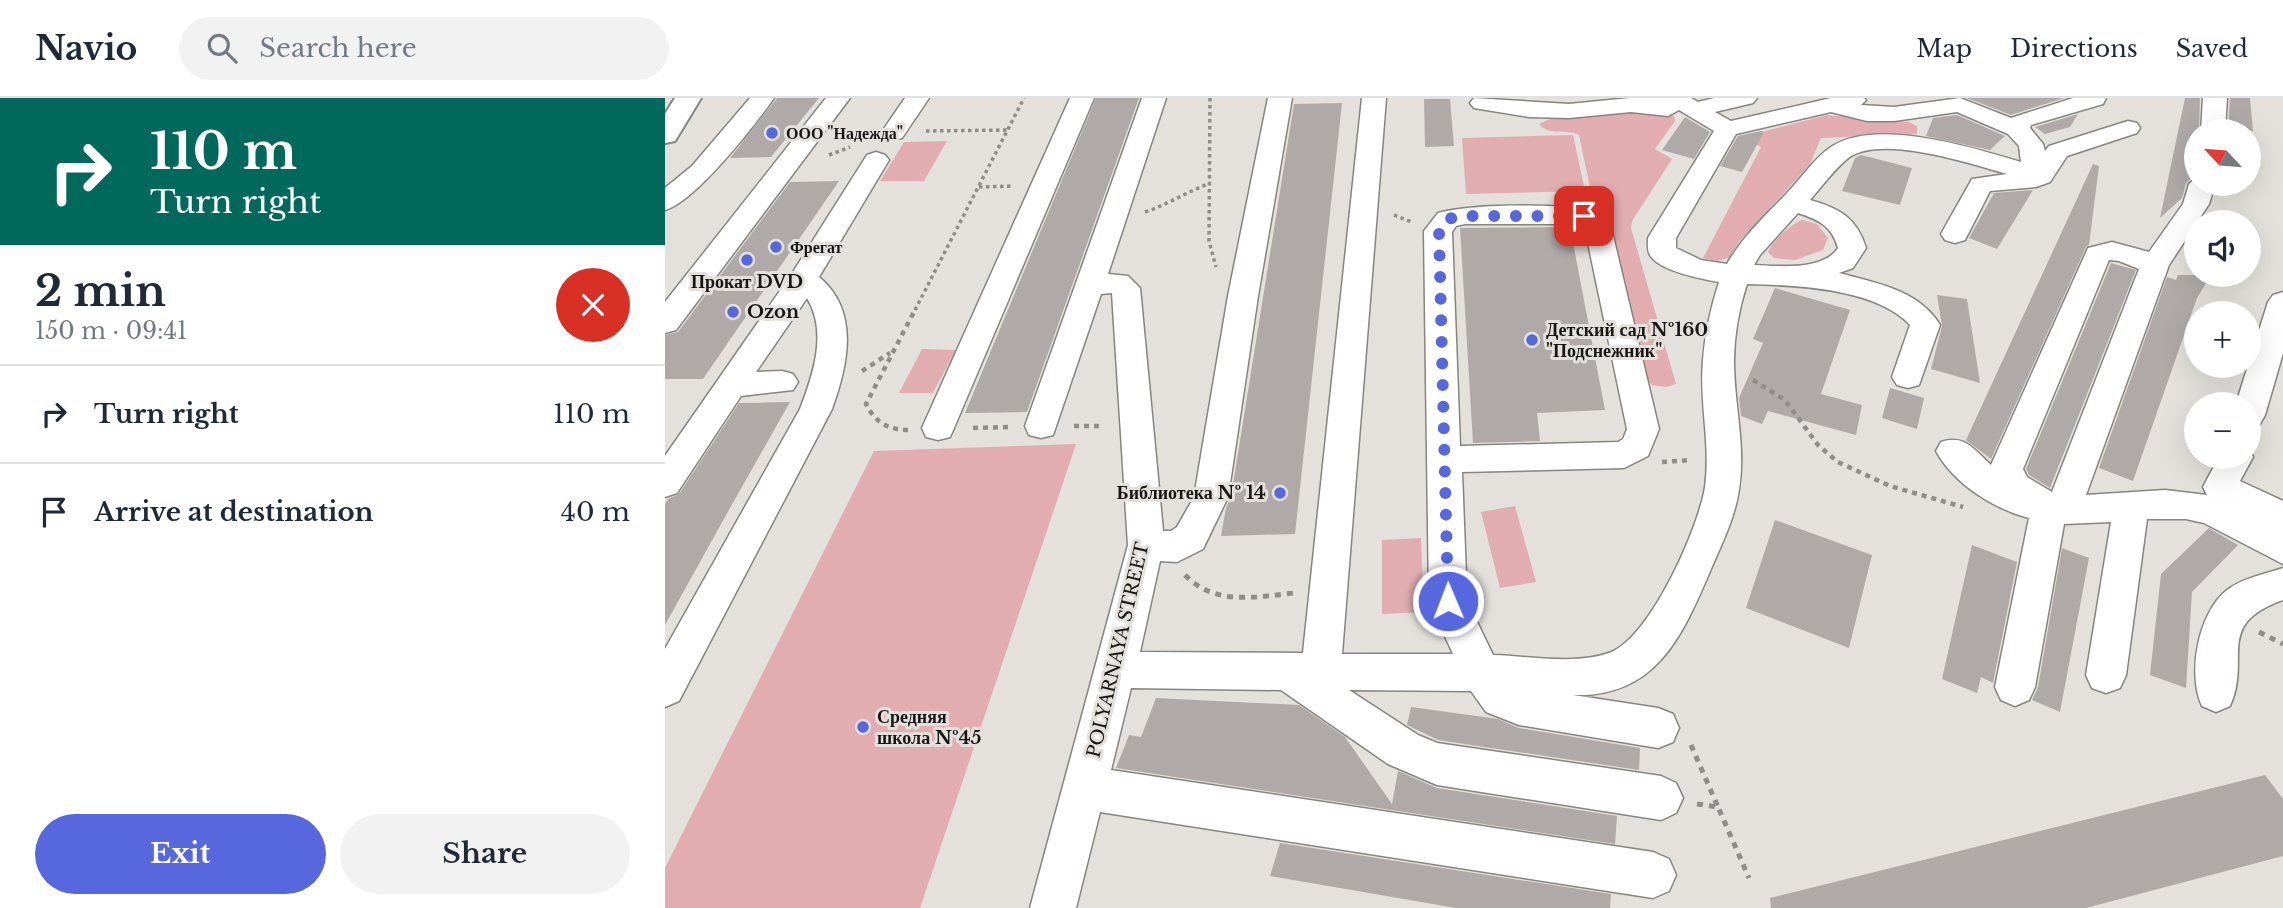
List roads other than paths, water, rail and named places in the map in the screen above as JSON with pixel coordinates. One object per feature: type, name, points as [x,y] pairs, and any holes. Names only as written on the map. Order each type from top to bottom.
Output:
[{"type":"main road","points":[[665,135],[688,103]]},
{"type":"street","points":[[665,202],[701,171],[762,98]]},
{"type":"street","points":[[665,323],[838,98]]},
{"type":"street","points":[[893,132],[917,98]]},
{"type":"street","points":[[938,428],[1082,98]]},
{"type":"street","points":[[1041,426],[1154,98]]},
{"type":"street","points":[[1161,546],[1190,538],[1210,497],[1243,296],[1280,98]]},
{"type":"street","points":[[1304,672],[1328,590],[1374,98]]},
{"type":"street","points":[[1645,98],[1667,99],[1700,111],[1727,129]]},
{"type":"street","points":[[1482,103],[1529,110],[1569,111],[1631,104],[1700,111],[1745,98]]},
{"type":"street","points":[[1861,98],[1727,129],[1662,238],[1662,252],[1678,264],[1735,275],[1800,276],[1844,284],[1888,298],[1917,312],[1924,325],[1909,377]]},
{"type":"street","points":[[1831,105],[1867,114],[1894,114],[1960,105],[1986,98]]},
{"type":"street","points":[[2214,119],[2215,98]]},
{"type":"street","points":[[2017,128],[2021,120],[2095,99]]},
{"type":"street","points":[[1960,105],[2017,128],[2031,144],[2035,156],[2029,176]]},
{"type":"street","points":[[1116,670],[1481,673],[1583,677],[1621,669],[1648,648],[1668,621],[1713,523],[1722,489],[1724,457],[1718,361],[1726,304],[1735,275],[1749,250],[1840,152],[1855,144],[1910,143],[2040,179],[2058,151],[2128,128]]},
{"type":"street","points":[[665,483],[803,279],[876,160]]},
{"type":"street","points":[[1955,234],[1981,184],[2029,176]]},
{"type":"street","points":[[2015,687],[2056,509],[2155,265],[2196,204],[2198,196]]},
{"type":"street","points":[[1794,203],[1832,216],[1849,232],[1852,248],[1843,262],[1800,276]]},
{"type":"street","points":[[1446,460],[1624,454],[1636,447],[1643,429],[1597,219],[1584,216],[1465,216],[1447,219],[1439,231],[1448,601],[1481,673],[1500,699],[1519,706],[1658,728]]},
{"type":"street","points":[[2056,509],[2015,487],[2006,470],[2098,254],[2108,250],[2117,251],[2155,265]]},
{"type":"street","points":[[665,688],[816,410],[827,381],[832,355],[832,322],[816,287],[803,279]]},
{"type":"street","name":"POLYARNAYA STREET","points":[[1053,908],[1116,670],[1161,546],[1138,426],[1126,288],[1118,283],[1090,285]]},
{"type":"street","points":[[2256,392],[2283,302]]},
{"type":"street","points":[[732,386],[782,382]]},
{"type":"street","points":[[1953,451],[1997,490],[2020,502],[2056,509],[2186,505],[2223,516],[2283,549]]},
{"type":"street","points":[[2186,505],[2220,487],[2230,469]]},
{"type":"street","points":[[2220,487],[2283,517]]},
{"type":"street","points":[[2106,675],[2131,506]]},
{"type":"street","points":[[2216,693],[2221,628],[2227,616],[2242,601],[2283,584]]},
{"type":"street","points":[[1304,672],[1403,750],[1437,764],[1661,798]]},
{"type":"street","points":[[1085,788],[1653,875]]},
{"type":"place","name":"ООО \"Надежда\"","points":[[772,133]]},
{"type":"place","name":"Фрегат","points":[[776,247]]},
{"type":"place","name":"Прокат DVD","points":[[747,260]]},
{"type":"place","name":"Ozon","points":[[733,312]]},
{"type":"place","name":"Детский сад №160 \"Подснежник\"","points":[[1532,340]]},
{"type":"place","name":"Библиотека № 14","points":[[1280,493]]},
{"type":"place","name":"Средняя школа №45","points":[[863,727]]}]
